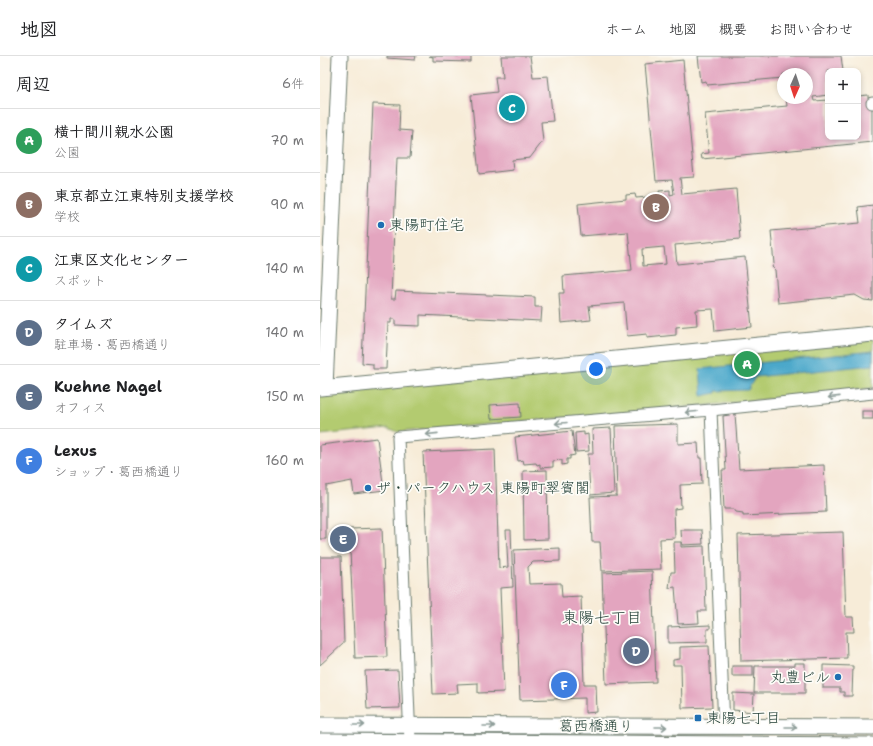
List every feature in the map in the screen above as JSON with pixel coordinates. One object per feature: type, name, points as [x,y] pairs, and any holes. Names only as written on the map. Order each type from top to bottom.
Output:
[{"type":"main road","points":[[340,56],[322,388],[873,334]]},
{"type":"main road","name":"葛西橋通り","points":[[320,725],[873,727]]},
{"type":"main road","name":"葛西橋通り","points":[[320,741],[873,745]]},
{"type":"street","points":[[410,742],[398,437],[711,410],[873,393]]},
{"type":"street","points":[[711,410],[724,727]]},
{"type":"green space","points":[[873,339],[873,388],[710,405],[398,432],[388,428],[320,435],[320,393]]},
{"type":"water","points":[[873,351],[873,365],[755,377],[748,390],[716,391],[716,393],[702,396],[700,369]]},
{"type":"building","points":[[387,56],[416,56],[415,60],[387,58]]},
{"type":"building","points":[[429,56],[471,56],[471,62],[433,61],[433,57]]},
{"type":"building","points":[[501,56],[530,56],[533,77],[548,76],[553,121],[541,122],[543,141],[530,158],[512,160],[513,170],[479,174],[471,95],[497,92],[495,77],[503,77]]},
{"type":"building","points":[[698,56],[841,56],[843,68],[825,68],[825,95],[813,97],[813,68],[777,68],[777,79],[707,85],[706,81],[701,82]]},
{"type":"building","points":[[683,60],[694,177],[680,178],[682,194],[736,189],[740,239],[675,245],[677,264],[745,257],[752,327],[715,331],[713,309],[696,310],[697,325],[676,327],[676,335],[647,338],[647,334],[627,336],[624,303],[589,306],[591,320],[561,323],[559,293],[564,293],[563,276],[632,270],[628,232],[581,236],[578,204],[626,199],[626,195],[635,194],[636,198],[660,196],[659,191],[670,190],[670,195],[674,194],[672,180],[656,181],[645,64]],"holes":[[[664,247],[666,264],[643,266],[642,249]]]},
{"type":"building","points":[[868,95],[868,98],[872,98],[872,142],[702,159],[701,154],[709,153],[705,114],[787,106],[787,104],[813,104],[813,97],[814,101],[825,100],[825,140],[861,140],[861,96]]},
{"type":"building","name":"東陽町住宅","points":[[373,104],[400,105],[399,130],[412,131],[410,158],[397,158],[391,299],[395,299],[396,291],[535,297],[535,307],[542,307],[541,321],[420,315],[420,326],[395,325],[395,319],[391,319],[391,323],[388,323],[386,369],[373,369],[373,364],[362,363]]},
{"type":"building","points":[[873,205],[873,301],[864,300],[855,295],[778,303],[775,270],[772,267],[774,264],[771,231],[860,223],[858,207]]},
{"type":"building","points":[[520,403],[521,417],[491,419],[490,405]]},
{"type":"building","points":[[862,411],[873,411],[873,419],[862,419]]},
{"type":"building","points":[[735,414],[739,469],[824,465],[826,512],[743,516],[743,513],[736,512],[734,509],[724,509],[722,470],[726,470],[723,416]]},
{"type":"building","points":[[678,424],[678,444],[698,443],[699,458],[701,458],[702,484],[680,485],[681,508],[674,509],[675,538],[660,539],[661,569],[602,571],[600,542],[592,542],[590,497],[617,496],[615,426]]},
{"type":"building","points":[[611,428],[614,493],[590,495],[588,454],[593,454],[592,429]]},
{"type":"building","points":[[572,431],[575,455],[570,456],[570,459],[567,459],[567,464],[562,465],[562,460],[553,461],[553,467],[540,468],[540,464],[524,464],[523,460],[518,461],[515,437]]},
{"type":"building","points":[[584,432],[584,435],[588,434],[589,451],[576,452],[575,433]]},
{"type":"building","name":"ザ・パークハウス 東陽町翠賓閣","points":[[377,438],[384,490],[354,494],[352,481],[326,486],[326,539],[320,539],[320,445]]},
{"type":"building","points":[[495,449],[499,568],[508,567],[506,530],[511,530],[513,587],[500,588],[504,692],[478,693],[478,683],[457,684],[458,693],[433,694],[423,452]]},
{"type":"building","points":[[547,470],[548,539],[524,540],[523,471]]},
{"type":"building","points":[[382,528],[387,657],[355,658],[349,529]]},
{"type":"building","points":[[681,530],[702,530],[703,544],[682,545]]},
{"type":"building","points":[[843,532],[846,617],[853,617],[854,632],[846,632],[847,658],[741,661],[738,535]]},
{"type":"building","points":[[674,542],[681,542],[681,547],[704,546],[706,611],[698,611],[699,623],[678,624],[675,587],[669,588],[671,572],[675,572]]},
{"type":"building","points":[[560,548],[560,561],[533,562],[528,567],[529,584],[561,583],[562,597],[581,596],[584,684],[596,684],[597,712],[585,713],[585,698],[520,700],[514,550]]},
{"type":"building","points":[[320,557],[341,557],[344,643],[320,665]]},
{"type":"building","points":[[652,571],[656,682],[606,684],[602,573]]},
{"type":"building","points":[[710,625],[710,629],[707,629],[707,642],[668,643],[668,627]]},
{"type":"building","points":[[709,646],[712,707],[682,708],[681,665],[673,665],[673,660],[680,659],[680,647]]},
{"type":"building","points":[[795,663],[805,663],[805,693],[754,693],[755,666],[795,666]]},
{"type":"building","name":"丸豊ビル","points":[[823,665],[853,666],[852,696],[844,696],[844,692],[840,692],[840,688],[823,688]]},
{"type":"building","points":[[732,666],[753,666],[753,676],[732,676]]},
{"type":"building","points":[[398,670],[400,708],[367,709],[365,671]]},
{"type":"building","points":[[733,693],[754,694],[753,712],[733,710]]},
{"type":"place","name":"江東区文化センター","points":[[512,108]]},
{"type":"place","name":"東京都立江東特別支援学校","points":[[656,207]]},
{"type":"place","name":"東陽町住宅","points":[[381,225]]},
{"type":"place","name":"横十間川親水公園","points":[[747,364]]},
{"type":"place","name":"ザ・パークハウス 東陽町翠賓閣","points":[[368,488]]},
{"type":"place","name":"Kuehne Nagel","points":[[343,539]]},
{"type":"place","name":"タイムズ","points":[[636,651]]},
{"type":"place","name":"丸豊ビル","points":[[838,677]]},
{"type":"place","name":"Lexus","points":[[564,685]]},
{"type":"place","name":"東陽七丁目","points":[[698,718]]},
{"type":"district","name":"東陽七丁目","points":[[602,617]]}]
